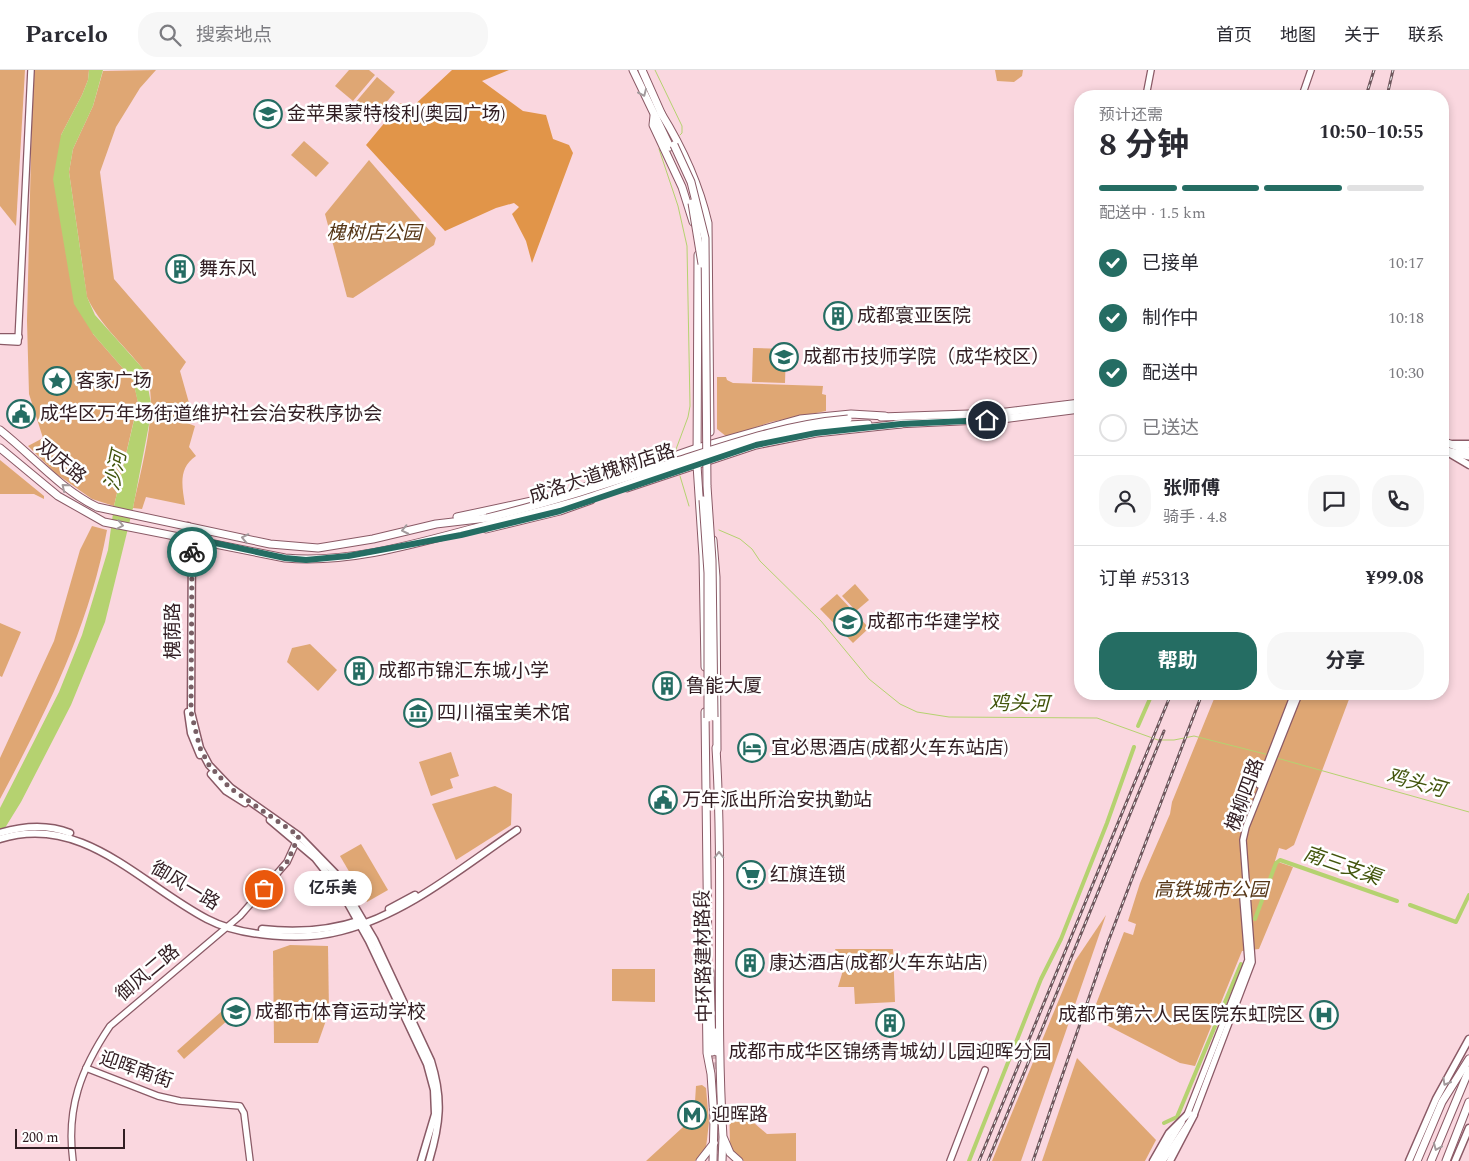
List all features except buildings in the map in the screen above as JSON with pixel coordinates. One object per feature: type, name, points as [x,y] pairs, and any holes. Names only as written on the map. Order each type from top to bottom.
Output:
[{"type":"main road","points":[[633,70],[658,114],[673,133],[700,192],[708,223],[709,460],[716,577],[717,750]]},
{"type":"main road","points":[[642,70],[658,114],[691,182],[705,238],[707,486],[712,560],[711,718],[706,753]]},
{"type":"main road","points":[[658,114],[653,125],[682,187],[696,240],[699,346],[697,465],[703,556],[706,753]]},
{"type":"main road","name":"成洛大道槐树店路","points":[[136,528],[264,554],[306,560],[348,556],[436,538],[489,521],[591,496],[770,437],[885,416],[998,412],[1074,404]]},
{"type":"main road","name":"成洛大道槐树店路","points":[[848,422],[901,424],[1002,419],[1074,410]]},
{"type":"main road","points":[[436,524],[563,494],[697,448],[800,419],[851,414],[885,416]]},
{"type":"main road","points":[[436,538],[461,535],[560,511],[756,445],[795,437],[901,424]]},
{"type":"main road","name":"双庆路","points":[[0,430],[34,463],[75,495],[108,511],[138,516]]},
{"type":"main road","points":[[1449,443],[1469,448]]},
{"type":"main road","name":"双庆路","points":[[0,448],[58,496],[104,522],[136,528]]},
{"type":"main road","points":[[1449,453],[1468,461]]},
{"type":"main road","name":"成洛大道槐树店路","points":[[138,516],[270,544],[318,548],[373,539],[436,524],[489,521]]},
{"type":"main road","name":"槐荫路","points":[[188,526],[190,538],[188,721],[196,748],[205,766],[226,791],[298,839],[335,873],[362,922],[427,1053],[437,1079],[440,1092],[439,1114],[429,1161]]},
{"type":"main road","points":[[711,718],[717,750]]},
{"type":"main road","name":"中环路建材路段","points":[[717,750],[719,792],[718,956],[722,1161]]},
{"type":"main road","name":"中环路建材路段","points":[[706,753],[707,1053],[711,1074],[713,1161]]},
{"type":"main road","name":"御风一路","points":[[28,830],[63,835],[92,846],[208,920],[276,935],[301,936],[340,931],[404,906],[425,894],[517,828]]},
{"type":"main road","points":[[0,833],[28,830]]},
{"type":"main road","points":[[0,839],[28,830]]},
{"type":"main road","name":"槐荫路","points":[[362,922],[427,1064],[432,1080],[436,1100],[435,1114],[421,1161]]},
{"type":"main road","points":[[708,956],[714,1052],[715,983],[718,956]]},
{"type":"main road","points":[[1409,1161],[1436,1099],[1469,1039]]},
{"type":"main road","points":[[1417,1161],[1439,1106],[1469,1059]]},
{"type":"main road","points":[[1431,1161],[1469,1070]]},
{"type":"main road","points":[[1446,1161],[1469,1102]]},
{"type":"main road","points":[[1153,1161],[1169,1133],[1192,1111]]},
{"type":"main road","points":[[1170,1161],[1186,1134],[1192,1111]]},
{"type":"main road","points":[[1456,1161],[1469,1128]]},
{"type":"main road","points":[[723,1137],[730,1153],[739,1161]]},
{"type":"main road","points":[[700,1161],[714,1143]]},
{"type":"street","points":[[18,339],[31,70]]},
{"type":"street","points":[[1147,90],[1151,70]]},
{"type":"street","points":[[1304,90],[1311,70]]},
{"type":"street","points":[[0,336],[18,339]]},
{"type":"street","points":[[0,342],[18,339]]},
{"type":"street","name":"槐柳四路","points":[[1174,1138],[1192,1111],[1248,960],[1240,839],[1292,700]]},
{"type":"street","name":"槐柳四路","points":[[1272,756],[1296,700]]},
{"type":"street","name":"御风二路","points":[[73,1161],[70,1119],[78,1086],[96,1047],[110,1026],[240,916],[287,862],[298,839]]},
{"type":"street","name":"迎晖南街","points":[[86,1068],[158,1096],[180,1101],[240,1106],[244,1113],[250,1161]]},
{"type":"street","points":[[950,1161],[985,1070]]},
{"type":"street","points":[[1158,1161],[1174,1138]]},
{"type":"street","points":[[1163,1161],[1174,1138]]},
{"type":"green space","points":[[0,70],[25,70],[16,226],[0,206]]},
{"type":"green space","points":[[33,70],[89,70],[88,80],[82,95],[61,135],[93,334],[133,380],[138,402],[114,506],[92,499],[55,473],[28,446],[43,438],[29,394],[27,321]]},
{"type":"green space","points":[[156,70],[140,88],[116,127],[100,172],[114,279],[186,362],[180,371],[191,410],[187,423],[195,426],[189,447],[196,456],[186,466],[183,478],[185,505],[146,497],[142,509],[133,508],[148,437],[151,398],[149,381],[143,369],[105,326],[87,297],[69,172],[73,149],[93,106],[103,71]]},
{"type":"green space","points":[[349,70],[369,70],[375,75],[353,101],[335,86]]},
{"type":"green space","points":[[995,70],[1023,70],[1022,76],[1014,82],[997,81]]},
{"type":"green space","points":[[377,77],[395,92],[373,118],[355,103]]},
{"type":"green space","points":[[304,141],[329,163],[316,177],[291,155]]},
{"type":"green space","name":"槐树店公园","points":[[369,160],[436,238],[434,245],[353,298],[347,297],[325,214]]},
{"type":"green space","points":[[753,348],[786,349],[785,383],[752,382]]},
{"type":"green space","points":[[717,377],[726,377],[727,380],[733,383],[823,386],[822,394],[826,395],[826,411],[771,422],[727,437],[717,429]]},
{"type":"green space","points":[[0,460],[44,496],[44,499],[34,494],[0,494]]},
{"type":"green space","points":[[92,526],[107,530],[89,601],[64,669],[34,734],[0,799],[0,758],[54,641],[80,550]]},
{"type":"green space","points":[[855,584],[869,600],[856,611],[842,596]]},
{"type":"green space","points":[[837,594],[869,628],[853,643],[820,609]]},
{"type":"green space","points":[[0,623],[21,632],[2,677],[0,676]]},
{"type":"green space","points":[[310,644],[337,670],[318,691],[287,662],[292,648]]},
{"type":"green space","name":"高铁城市公园","points":[[1214,700],[1349,700],[1294,845],[1286,850],[1279,848],[1275,861],[1293,867],[1259,949],[1242,951],[1195,1066],[1180,1063],[1091,1017],[1124,932],[1133,935],[1136,924],[1128,921],[1140,883],[1170,814],[1172,802]]},
{"type":"green space","points":[[451,752],[459,776],[450,779],[453,788],[431,796],[419,762]]},
{"type":"green space","points":[[495,786],[512,794],[511,825],[456,860],[432,804]]},
{"type":"green space","points":[[361,844],[388,890],[367,902],[340,856]]},
{"type":"green space","points":[[1106,915],[1021,1161],[992,1161],[1075,961]]},
{"type":"green space","points":[[290,945],[328,946],[329,1012],[318,1043],[274,1043],[273,951]]},
{"type":"green space","points":[[835,949],[893,949],[895,1002],[855,1004],[854,987],[838,987],[844,967]]},
{"type":"green space","points":[[612,969],[655,969],[655,1002],[612,1001]]},
{"type":"green space","points":[[222,1011],[229,1019],[184,1059],[177,1051]]},
{"type":"green space","points":[[1077,1058],[1156,1140],[1145,1161],[1042,1161]]},
{"type":"green space","points":[[702,1085],[706,1088],[709,1122],[706,1148],[695,1161],[646,1161],[694,1117],[696,1086]]},
{"type":"green space","points":[[733,1105],[767,1134],[796,1133],[796,1161],[744,1161],[733,1151],[730,1145],[729,1106]]},
{"type":"shaded area","points":[[89,70],[103,70],[93,106],[73,149],[69,172],[87,297],[95,315],[145,371],[152,409],[133,508],[105,622],[71,705],[21,802],[0,836],[0,808],[59,692],[82,635],[108,550],[114,506],[138,403],[133,380],[93,334],[74,304],[53,179],[61,135],[82,95],[88,80]]},
{"type":"shaded area","points":[[452,70],[509,70],[482,81],[523,111],[546,115],[553,139],[569,145],[573,153],[532,263],[526,241],[512,214],[519,207],[514,203],[496,208],[445,231],[366,145],[401,103],[409,110]]},
{"type":"waterway","points":[[655,70],[682,126],[682,133],[680,135]]},
{"type":"waterway","points":[[659,149],[678,206],[687,246],[690,406],[688,417],[675,452]]},
{"type":"waterway","points":[[680,476],[689,506]]},
{"type":"waterway","name":"鸡头河","points":[[719,530],[740,539],[752,549],[760,561],[821,621],[869,679],[900,704],[917,712],[949,717],[1097,718],[1158,740],[1174,740],[1194,736],[1269,755]]},
{"type":"waterway","points":[[1138,726],[1149,700]]},
{"type":"waterway","points":[[969,1161],[1041,979],[1061,939],[1107,823],[1134,747]]},
{"type":"waterway","name":"鸡头河","points":[[1277,758],[1469,812]]},
{"type":"waterway","name":"南三支渠","points":[[1255,919],[1276,863],[1280,860],[1397,901]]},
{"type":"waterway","name":"南三支渠","points":[[1410,905],[1456,922],[1469,895]]},
{"type":"waterway","name":"南三支渠","points":[[1164,1123],[1177,1117],[1241,964]]},
{"type":"tunnel","points":[[712,1052],[713,1071]]},
{"type":"tunnel","points":[[717,1161],[718,1096]]},
{"type":"railway","points":[[1368,90],[1374,70]]},
{"type":"railway","points":[[1388,90],[1393,70]]},
{"type":"railway","points":[[979,1161],[1169,700]]},
{"type":"railway","points":[[1033,1161],[1108,942],[1200,700]]},
{"type":"railway","points":[[988,1161],[1164,731]]},
{"type":"way so far","points":[[192,552],[191,712],[200,748],[209,765],[230,788],[299,836],[287,862],[264,889]]},
{"type":"place","name":"金苹果蒙特梭利(奥园广场)","points":[[268,114]]},
{"type":"place","name":"舞东风","points":[[180,269]]},
{"type":"place","name":"成都寰亚医院","points":[[838,316]]},
{"type":"place","name":"成都市技师学院（成华校区）","points":[[784,357]]},
{"type":"place","name":"客家广场","points":[[57,381]]},
{"type":"place","name":"成华区万年场街道维护社会治安秩序协会","points":[[21,414]]},
{"type":"place","name":"成都市华建学校","points":[[848,622]]},
{"type":"place","name":"成都市锦汇东城小学","points":[[359,671]]},
{"type":"place","name":"鲁能大厦","points":[[667,686]]},
{"type":"place","name":"四川福宝美术馆","points":[[418,713]]},
{"type":"place","name":"宜必思酒店(成都火车东站店)","points":[[752,748]]},
{"type":"place","name":"万年派出所治安执勤站","points":[[663,800]]},
{"type":"place","name":"红旗连锁","points":[[751,875]]},
{"type":"place","name":"亿乐美","points":[[264,889]]},
{"type":"place","name":"康达酒店(成都火车东站店)","points":[[750,963]]},
{"type":"place","name":"成都市体育运动学校","points":[[236,1012]]},
{"type":"place","name":"成都市第六人民医院东虹院区","points":[[1324,1015]]},
{"type":"place","name":"成都市成华区锦绣青城幼儿园迎晖分园","points":[[890,1023]]},
{"type":"place","name":"迎晖路","points":[[692,1115]]},
{"type":"route","points":[[192,552],[192,538],[285,558],[306,560],[348,556],[436,538],[461,535],[560,511],[756,445],[816,433],[883,428],[901,424],[987,420]]},
{"type":"water label","name":"沙河","points":[[116,471]]}]
